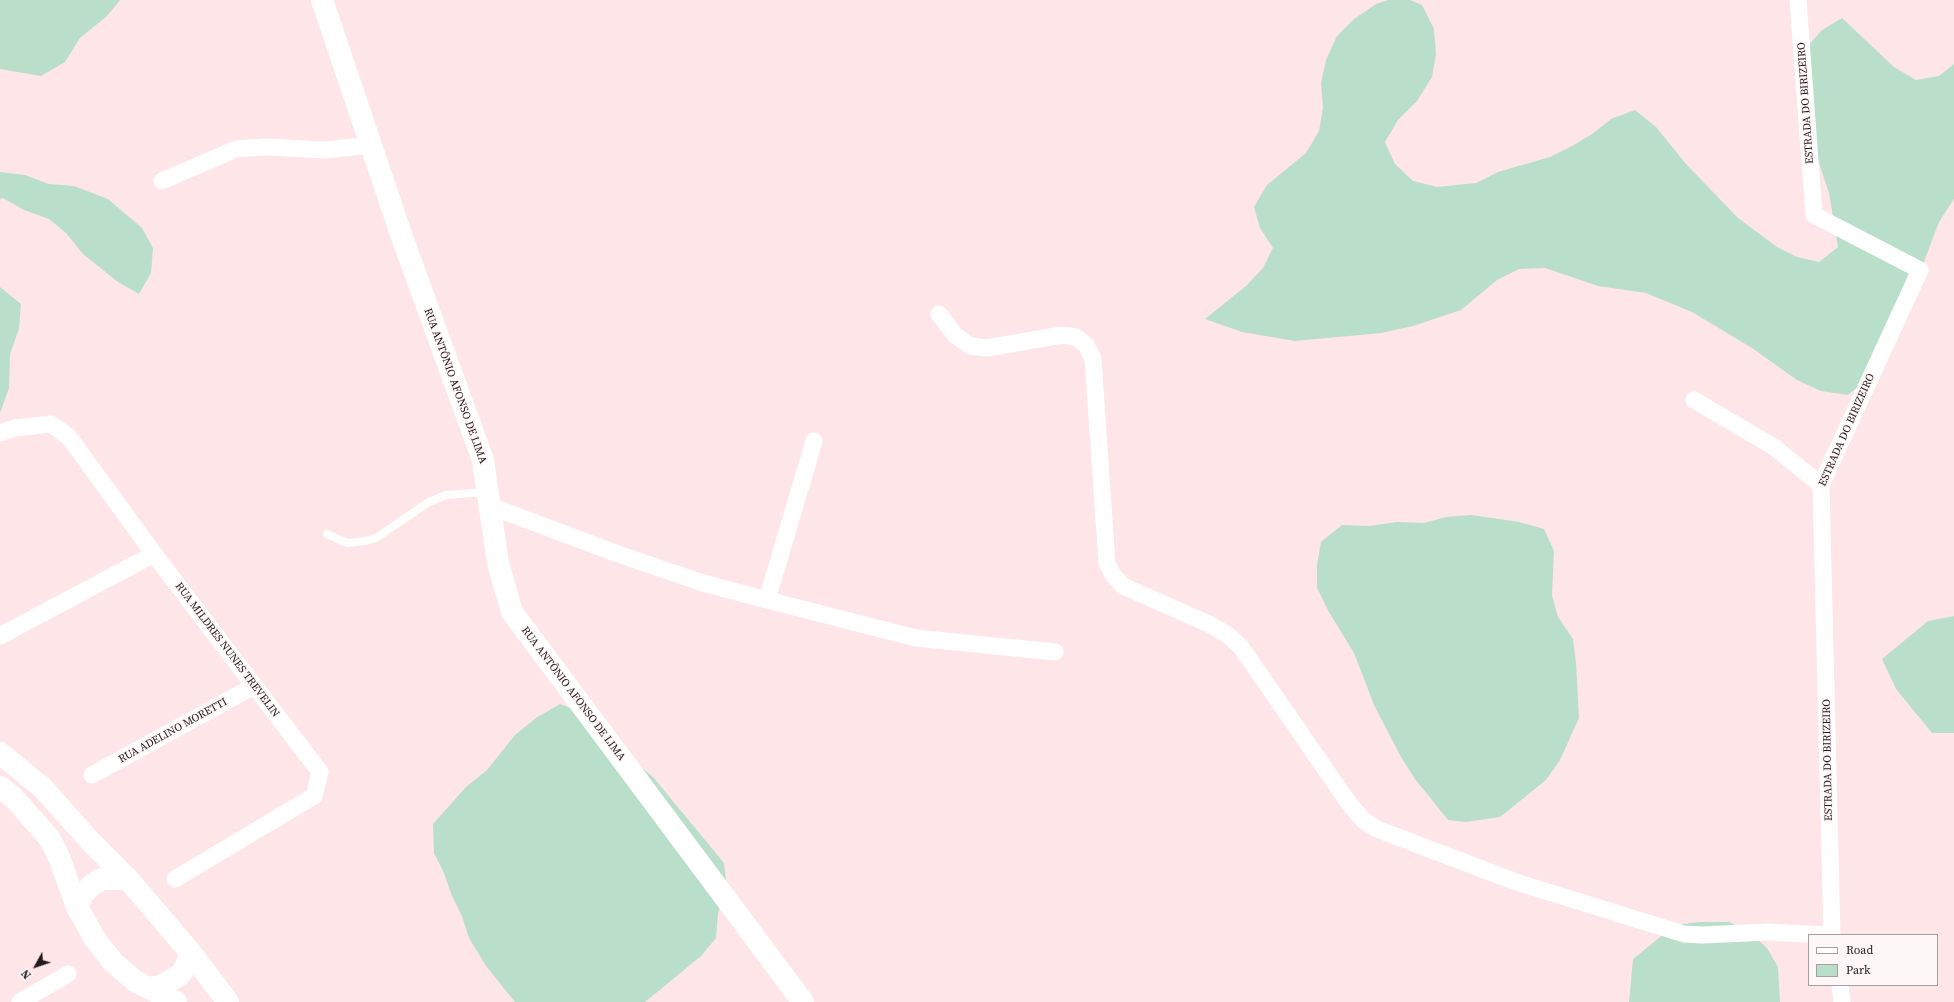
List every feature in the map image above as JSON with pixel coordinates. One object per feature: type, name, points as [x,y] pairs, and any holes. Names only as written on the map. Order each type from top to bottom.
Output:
[{"type":"main road","name":"RUA ANTÔNIO AFONSO DE LIMA","points":[[322,0],[402,237],[483,460],[498,563],[512,612],[803,1002]]},
{"type":"main road","points":[[0,753],[43,788],[90,841],[128,879],[191,953],[228,1002]]},
{"type":"main road","points":[[0,787],[14,798],[50,839],[60,856],[77,907],[95,939],[113,962],[135,981],[176,1002]]},
{"type":"main road","points":[[77,907],[83,894],[92,885],[102,879],[128,879]]},
{"type":"main road","points":[[148,988],[161,986],[180,975],[186,966],[191,953]]},
{"type":"street","name":"ESTRADA DO BIRIZEIRO","points":[[1798,0],[1814,215],[1920,270],[1821,485],[1832,934]]},
{"type":"street","points":[[162,181],[236,149],[264,147],[326,150],[371,145]]},
{"type":"street","points":[[939,314],[955,335],[970,346],[988,348],[1062,335],[1076,337],[1086,346],[1093,359],[1107,563],[1112,575],[1123,586],[1211,625],[1229,636],[1242,647],[1348,802],[1363,820],[1377,829],[1516,882],[1684,934],[1703,935],[1767,932],[1808,934]]},
{"type":"street","points":[[1694,400],[1774,447],[1821,485]]},
{"type":"street","name":"RUA MILDRES NUNES TREVELIN","points":[[0,433],[15,428],[51,424],[69,437],[154,554],[320,772],[314,796],[175,879]]},
{"type":"street","points":[[767,600],[814,441]]},
{"type":"street","points":[[489,499],[618,554],[703,583],[916,638],[1055,652]]},
{"type":"street","points":[[0,636],[154,554]]},
{"type":"street","name":"RUA ADELINO MORETTI","points":[[92,775],[254,686]]},
{"type":"street","points":[[20,1002],[68,974]]},
{"type":"street","points":[[1840,986],[1842,1002]]},
{"type":"lane","points":[[327,534],[347,543],[365,541],[376,538],[429,502],[446,495],[489,499]]},
{"type":"green space","points":[[0,0],[120,0],[107,16],[80,38],[65,62],[41,76],[0,69]]},
{"type":"green space","points":[[1388,0],[1410,0],[1422,5],[1434,29],[1436,54],[1432,77],[1417,101],[1398,120],[1385,142],[1395,164],[1413,181],[1437,187],[1476,183],[1498,172],[1550,157],[1592,134],[1611,119],[1635,110],[1656,127],[1686,164],[1738,218],[1777,247],[1797,257],[1819,262],[1838,247],[1829,193],[1814,148],[1806,48],[1822,30],[1842,18],[1894,67],[1916,80],[1939,76],[1954,64],[1954,199],[1939,222],[1914,288],[1866,380],[1848,395],[1821,391],[1797,380],[1752,348],[1692,312],[1646,293],[1598,286],[1545,268],[1519,269],[1497,280],[1461,310],[1413,326],[1381,333],[1295,341],[1242,332],[1205,319],[1246,286],[1263,268],[1273,248],[1260,228],[1254,207],[1267,185],[1306,153],[1319,131],[1323,108],[1321,83],[1326,60],[1337,36],[1354,19],[1376,4]]},
{"type":"green space","points":[[0,172],[25,175],[49,184],[74,186],[108,199],[142,228],[153,248],[151,273],[139,294],[118,282],[83,254],[66,233],[49,219],[24,210],[3,198],[0,199]]},
{"type":"green space","points":[[0,287],[21,304],[19,329],[10,354],[9,388],[0,413]]},
{"type":"green space","points":[[1471,515],[1519,522],[1544,529],[1554,551],[1552,595],[1558,617],[1573,639],[1579,718],[1560,760],[1546,780],[1500,817],[1466,822],[1448,820],[1415,779],[1401,757],[1374,705],[1354,653],[1329,612],[1317,588],[1317,565],[1321,542],[1342,525],[1369,526],[1397,522],[1424,523],[1446,517]]},
{"type":"green space","points":[[1954,616],[1954,733],[1932,733],[1896,689],[1882,659],[1928,621]]},
{"type":"green space","points":[[560,704],[584,713],[618,748],[653,777],[724,863],[727,889],[718,913],[716,938],[701,956],[645,1002],[515,1002],[486,966],[469,938],[462,916],[434,853],[433,824],[466,787],[487,770],[515,735],[536,718]]},
{"type":"green space","points":[[1700,922],[1729,922],[1750,933],[1767,948],[1778,967],[1780,1002],[1629,1002],[1633,959],[1675,925]]}]
